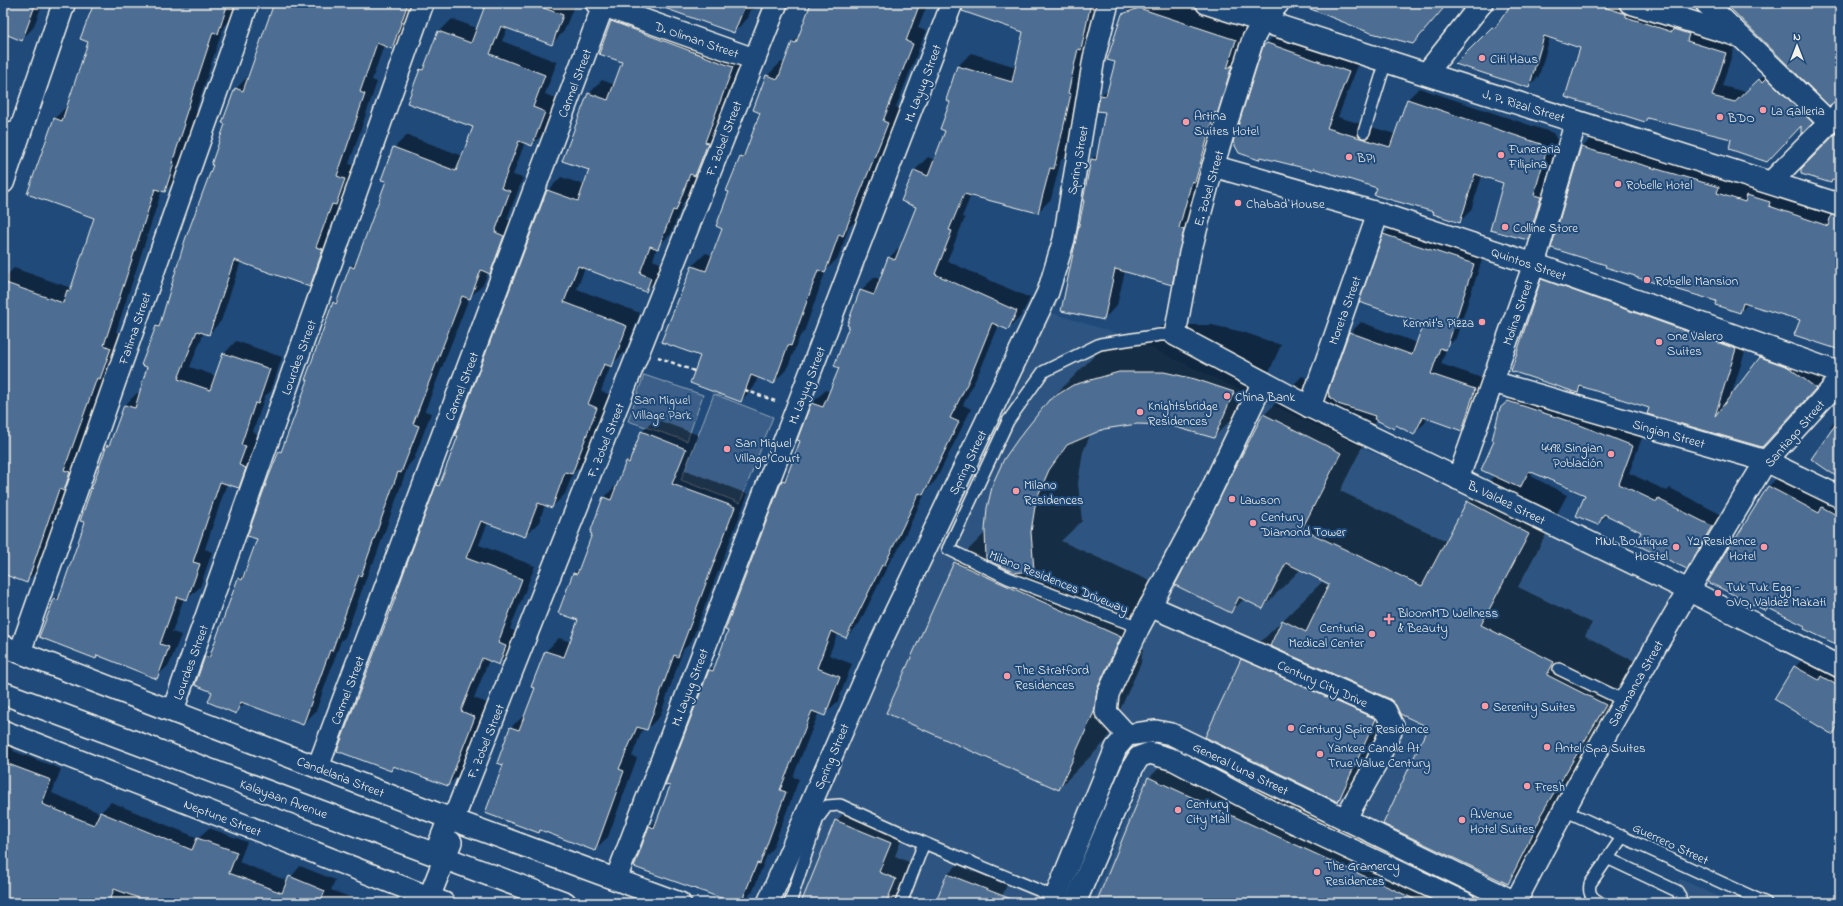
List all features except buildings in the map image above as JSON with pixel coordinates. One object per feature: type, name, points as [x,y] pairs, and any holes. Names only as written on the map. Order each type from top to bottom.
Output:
[{"type":"main road","points":[[3,182],[11,134],[64,3]]},
{"type":"main road","name":"J. P. Rizal Street","points":[[1208,3],[1426,74],[1840,205]]},
{"type":"main road","name":"E. Zobel Street","points":[[1264,21],[1278,3]]},
{"type":"main road","name":"Kalayaan Avenue","points":[[3,693],[565,903]]},
{"type":"street","name":"Fatima Street","points":[[12,649],[248,3]]},
{"type":"street","name":"Lourdes Street","points":[[173,710],[423,3]]},
{"type":"street","name":"F. Zobel Street","points":[[433,901],[440,856],[777,3]]},
{"type":"street","name":"M. Layug Street","points":[[616,879],[952,3]]},
{"type":"street","name":"Spring Street","points":[[768,903],[880,644],[1048,292],[1064,239],[1094,58],[1108,3]]},
{"type":"street","points":[[1426,74],[1482,3]]},
{"type":"street","points":[[1630,3],[1742,37]]},
{"type":"street","points":[[1706,3],[1742,37],[1835,117],[1771,182]]},
{"type":"street","name":"D. Oliman Street","points":[[600,4],[754,59]]},
{"type":"street","name":"Carmel Street","points":[[318,767],[600,4]]},
{"type":"street","name":"E. Zobel Street","points":[[1175,335],[1190,253],[1213,166],[1252,39],[1264,21]]},
{"type":"street","name":"Molina Street","points":[[1458,479],[1534,264],[1576,121]]},
{"type":"street","name":"Quintos Street","points":[[1213,166],[1378,213],[1534,264],[1840,373]]},
{"type":"street","name":"Moreta Street","points":[[1310,407],[1378,213]]},
{"type":"street","name":"B. Valdez Street","points":[[1175,335],[1310,407],[1688,590],[1840,668]]},
{"type":"street","name":"Santiago Street","points":[[1688,590],[1766,461],[1840,380]]},
{"type":"street","points":[[1059,901],[1116,748],[1127,735],[1106,712],[1108,694],[1139,627],[1202,509],[1262,382]]},
{"type":"street","name":"Singian Street","points":[[1493,382],[1766,461],[1840,497]]},
{"type":"street","name":"Salamanca Street","points":[[1516,903],[1564,810],[1688,590]]},
{"type":"street","name":"Century City Drive","points":[[1150,606],[1385,710],[1393,726],[1376,764],[1345,819]]},
{"type":"street","name":"Candelaria Street","points":[[12,649],[318,767],[455,817],[680,903]]},
{"type":"street","name":"Neptune Street","points":[[3,731],[433,901]]},
{"type":"street","name":"General Luna Street","points":[[1127,735],[1156,731],[1171,734],[1384,838],[1408,843],[1448,882],[1465,903]]},
{"type":"street","name":"General Luna Street","points":[[1075,903],[1133,767],[1139,757],[1150,753],[1174,760],[1276,814],[1373,860],[1516,903]]},
{"type":"street","points":[[1373,860],[1384,838]]},
{"type":"lane","points":[[1364,132],[1386,61]]},
{"type":"lane","name":"Milano Residences Driveway","points":[[1139,627],[1008,578],[948,549],[1008,421],[1043,372],[1100,344],[1160,335],[1175,335]]},
{"type":"lane","points":[[1559,669],[1625,701]]},
{"type":"lane","points":[[790,903],[818,818],[827,806],[840,805],[1059,901]]},
{"type":"lane","name":"Guerrero Street","points":[[1564,810],[1766,903]]},
{"type":"lane","points":[[1601,903],[1592,898],[1589,891],[1590,884],[1623,836]]},
{"type":"lane","points":[[901,903],[924,843]]},
{"type":"lane","points":[[1607,858],[1676,891],[1680,896],[1680,903]]},
{"type":"path","points":[[640,350],[694,371]]},
{"type":"path","points":[[745,390],[796,409]]},
{"type":"shaded area","points":[[1049,312],[1128,337],[1673,594],[1497,903],[1092,903],[1152,756],[1107,738],[1041,903],[776,903],[878,649]]},
{"type":"shaded area","points":[[1680,879],[1733,903],[1667,903]]},
{"type":"green space","name":"San Miguel Village Park","points":[[644,375],[703,395],[687,441],[628,421]]},
{"type":"green space","name":"San Miguel Village Court","points":[[714,394],[773,417],[740,503],[681,480]]},
{"type":"place","name":"Citi Haus","points":[[1482,58]]},
{"type":"place","name":"La Galleria","points":[[1763,110]]},
{"type":"place","name":"BDO","points":[[1720,117]]},
{"type":"place","name":"Artina Suites Hotel","points":[[1186,122]]},
{"type":"place","name":"Funeraria Filipina","points":[[1501,155]]},
{"type":"place","name":"BPI","points":[[1349,157]]},
{"type":"place","name":"Robelle Hotel","points":[[1618,184]]},
{"type":"place","name":"Chabad House","points":[[1238,203]]},
{"type":"place","name":"Colline Store","points":[[1505,227]]},
{"type":"place","name":"Robelle Mansion","points":[[1647,280]]},
{"type":"place","name":"Kermit's Pizza","points":[[1482,322]]},
{"type":"place","name":"One Valero Suites","points":[[1659,342]]},
{"type":"place","name":"China Bank","points":[[1227,396]]},
{"type":"place","name":"Knightsbridge Residences","points":[[1140,412]]},
{"type":"place","name":"San Miguel Village Court","points":[[727,449]]},
{"type":"place","name":"4498 Singian Población","points":[[1611,454]]},
{"type":"place","name":"Milano Residences","points":[[1016,491]]},
{"type":"place","name":"Lawson","points":[[1232,499]]},
{"type":"place","name":"Century Diamond Tower","points":[[1253,523]]},
{"type":"place","name":"MNL Boutique Hostel","points":[[1676,547]]},
{"type":"place","name":"Y2 Residence Hotel","points":[[1764,547]]},
{"type":"place","name":"Tuk Tuk Egg - OVO, Valdez Makati","points":[[1718,593]]},
{"type":"place","name":"BloomMD Wellness & Beauty","points":[[1389,619]]},
{"type":"place","name":"Centuria Medical Center","points":[[1372,634]]},
{"type":"place","name":"The Stratford Residences","points":[[1007,676]]},
{"type":"place","name":"Serenity Suites","points":[[1485,706]]},
{"type":"place","name":"Century Spire Residence","points":[[1291,728]]},
{"type":"place","name":"Antel Spa Suites","points":[[1547,747]]},
{"type":"place","name":"Yankee Candle At True Value Century","points":[[1320,754]]},
{"type":"place","name":"Fresh","points":[[1527,786]]},
{"type":"place","name":"Century City Mall","points":[[1178,810]]},
{"type":"place","name":"A.Venue Hotel Suites","points":[[1462,820]]},
{"type":"place","name":"The Gramercy Residences","points":[[1317,872]]}]
